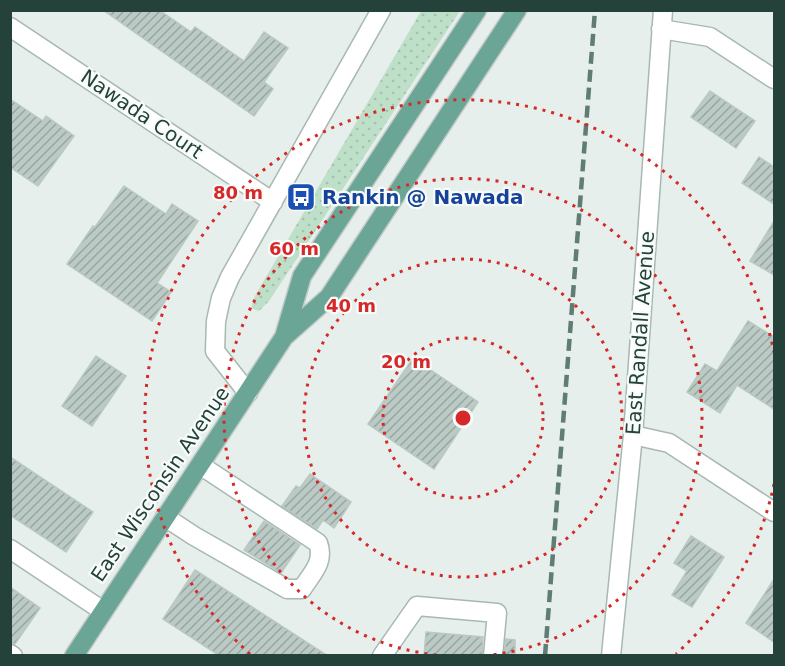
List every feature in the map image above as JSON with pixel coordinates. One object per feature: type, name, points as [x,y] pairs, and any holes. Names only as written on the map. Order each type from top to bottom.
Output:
[{"type":"main road","name":"East Wisconsin Avenue","points":[[284,337],[302,276],[477,10]]},
{"type":"main road","name":"East Wisconsin Avenue","points":[[74,656],[284,337],[329,297],[517,10]]},
{"type":"street","points":[[248,393],[216,351],[216,321],[221,298],[230,276],[381,10]]},
{"type":"street","points":[[662,20],[710,37],[774,79]]},
{"type":"street","name":"East Randall Avenue","points":[[611,656],[633,435],[662,20]]},
{"type":"street","name":"Nawada Court","points":[[10,27],[273,202]]},
{"type":"street","points":[[633,435],[669,444],[774,512]]},
{"type":"street","points":[[165,517],[287,589],[302,589],[313,573],[320,562],[322,553],[318,543],[200,465]]},
{"type":"street","points":[[10,549],[104,611]]},
{"type":"street","points":[[382,656],[417,606],[496,613],[493,656]]},
{"type":"green space","points":[[421,11],[460,11],[269,301],[259,311],[251,308],[255,296]]},
{"type":"building","points":[[103,10],[159,10],[191,32],[195,27],[244,61],[264,32],[288,48],[264,82],[273,89],[254,116]]},
{"type":"building","points":[[710,91],[755,121],[736,148],[691,117]]},
{"type":"building","points":[[10,99],[43,121],[46,116],[74,136],[38,186],[10,167]]},
{"type":"building","points":[[759,157],[774,167],[774,204],[742,183]]},
{"type":"building","points":[[124,186],[166,214],[172,204],[198,221],[157,283],[171,292],[152,321],[67,264]]},
{"type":"building","points":[[774,221],[774,275],[750,261]]},
{"type":"building","points":[[748,321],[774,337],[774,409],[737,385],[720,413],[687,392],[705,364],[717,371]]},
{"type":"building","points":[[96,356],[126,376],[92,426],[62,406]]},
{"type":"building","points":[[413,358],[478,402],[434,469],[368,424]]},
{"type":"building","points":[[10,457],[93,512],[66,552],[10,515]]},
{"type":"building","points":[[310,474],[351,502],[334,528],[323,520],[317,529],[282,506],[296,486],[300,488]]},
{"type":"building","points":[[264,521],[300,545],[281,573],[244,550]]},
{"type":"building","points":[[691,536],[724,557],[692,607],[672,595],[687,571],[674,563]]},
{"type":"building","points":[[195,570],[328,656],[220,656],[163,619]]},
{"type":"building","points":[[774,579],[774,642],[746,623]]},
{"type":"building","points":[[10,587],[40,608],[15,644],[10,643]]},
{"type":"building","points":[[426,632],[483,637],[482,656],[424,656]]},
{"type":"building","points":[[506,639],[515,640],[515,656],[504,656]]},
{"type":"railway","points":[[545,656],[595,10]]},
{"type":"place","name":"Rankin @ Nawada","points":[[301,197]]}]
